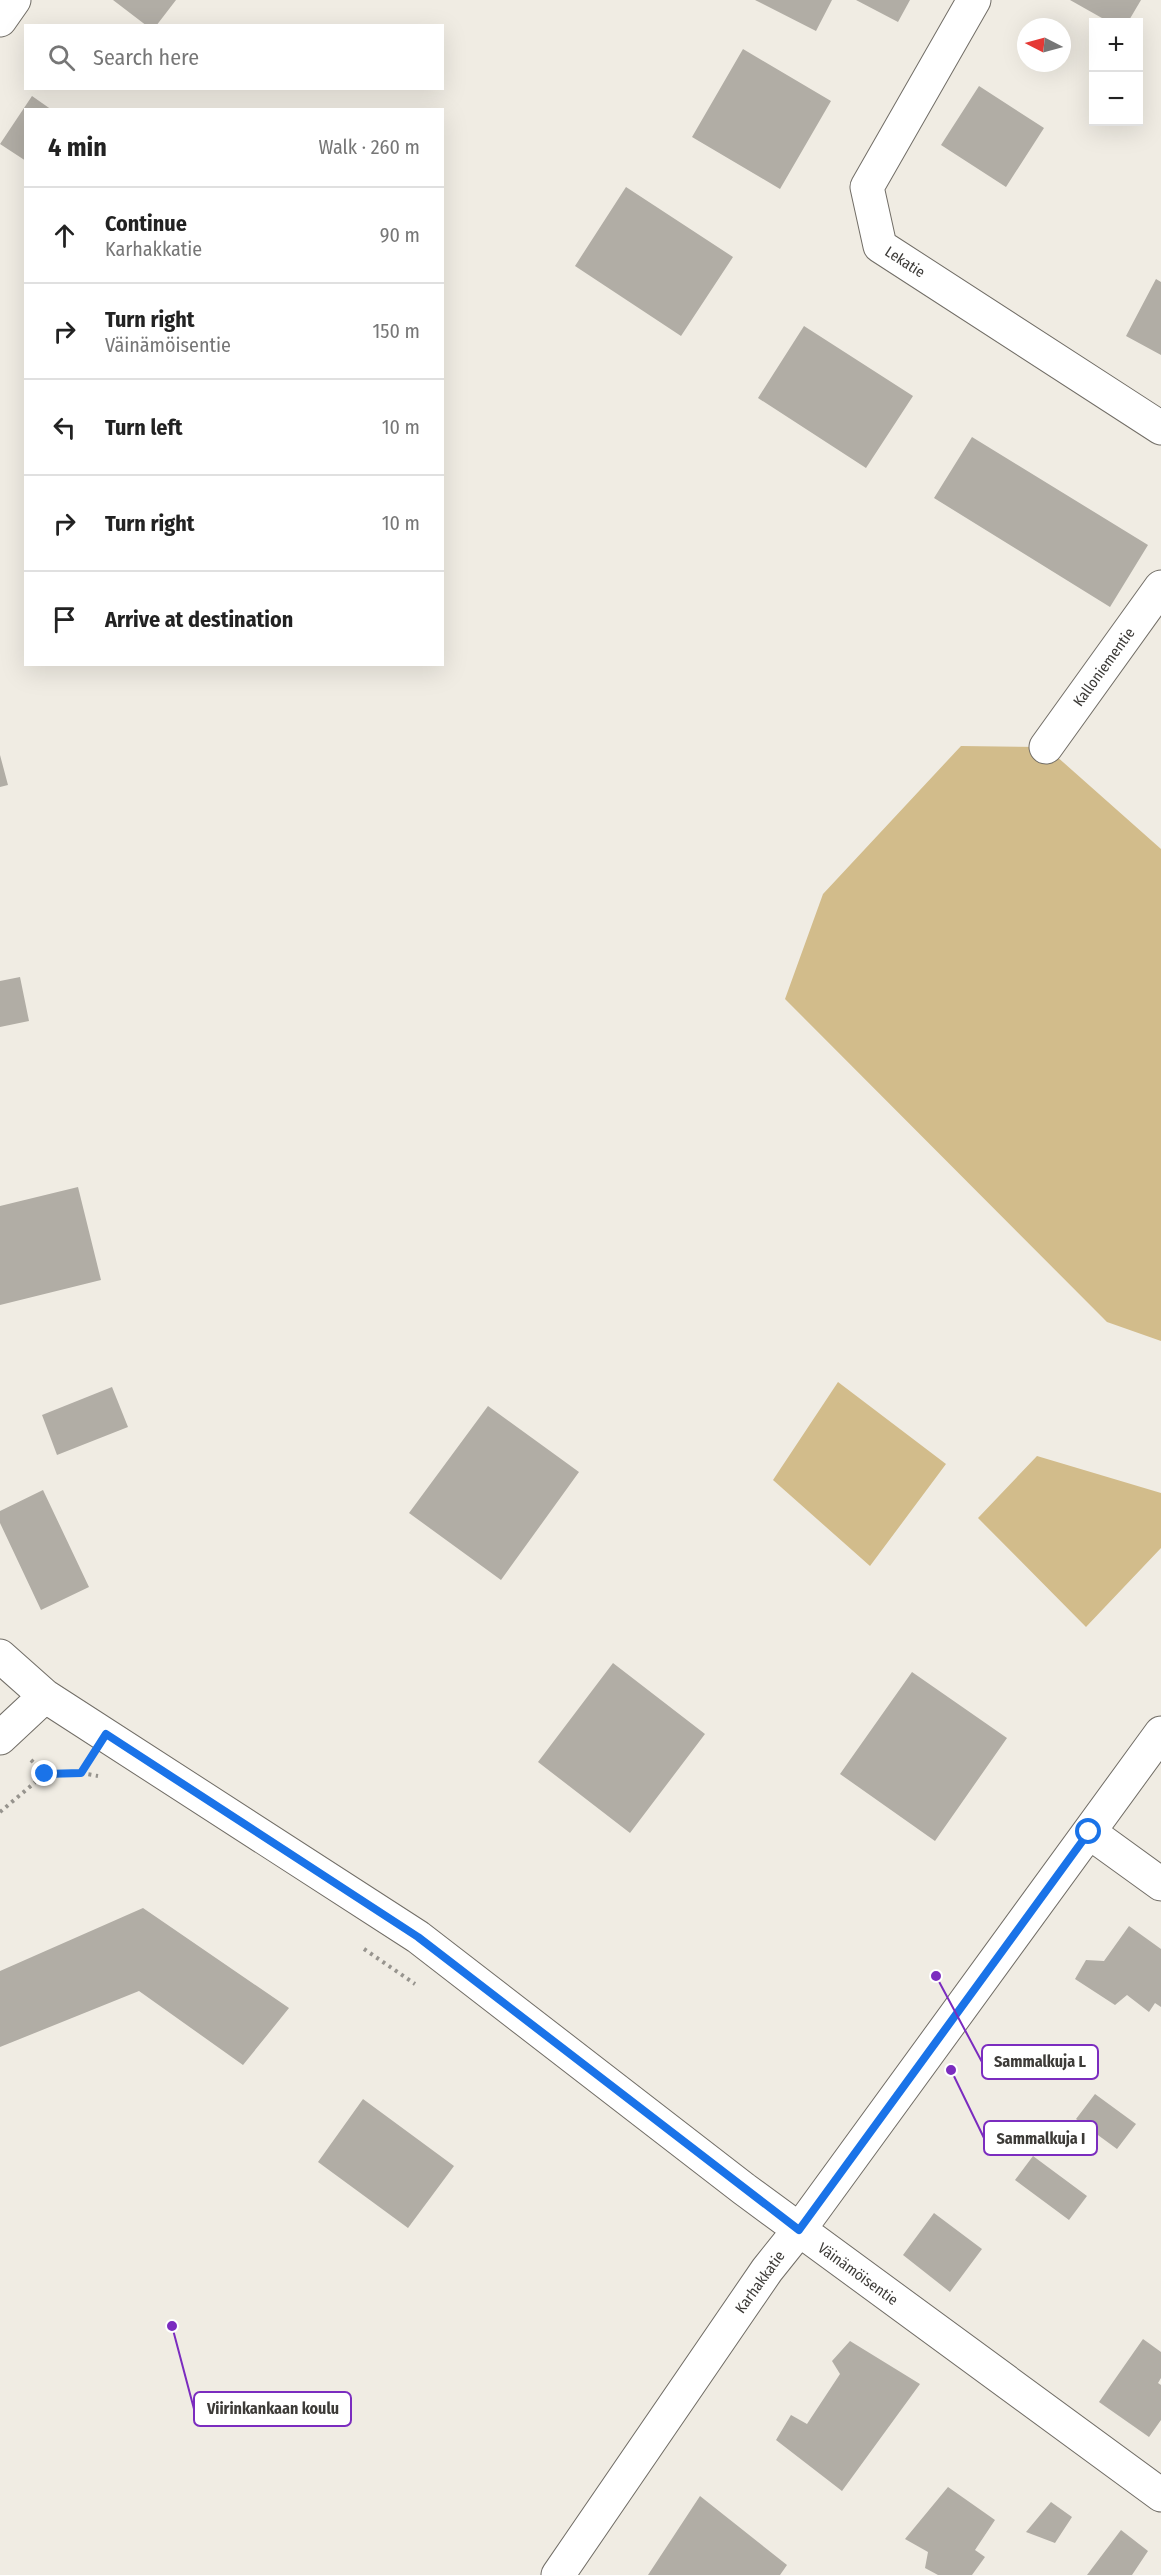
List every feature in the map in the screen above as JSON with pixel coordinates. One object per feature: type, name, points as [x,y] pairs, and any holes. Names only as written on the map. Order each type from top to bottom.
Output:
[{"type":"street","points":[[0,20],[14,0]]},
{"type":"street","name":"Lekatie","points":[[974,0],[867,187],[880,246],[1161,428]]},
{"type":"street","name":"Kalloniementie","points":[[1046,747],[1161,586]]},
{"type":"street","name":"Väinämöisentie","points":[[0,1656],[45,1696],[418,1937],[799,2230],[1161,2495]]},
{"type":"street","points":[[0,1738],[45,1696]]},
{"type":"street","name":"Karhakkatie","points":[[558,2575],[767,2270],[799,2230],[1161,1733]]},
{"type":"street","points":[[1089,1832],[1161,1884]]},
{"type":"path","points":[[81,1773],[106,1734]]},
{"type":"path","points":[[1,1810],[45,1774],[81,1773],[100,1776]]},
{"type":"path","points":[[355,1942],[423,1990]]},
{"type":"shaded area","points":[[961,746],[1046,747],[1161,849],[1161,1341],[1107,1322],[785,999],[823,894]]},
{"type":"shaded area","points":[[838,1382],[946,1464],[870,1566],[773,1480]]},
{"type":"shaded area","points":[[1037,1456],[1161,1493],[1161,1548],[1086,1627],[978,1518]]},
{"type":"building","points":[[113,0],[176,0],[158,24],[144,24]]},
{"type":"building","points":[[755,0],[832,0],[816,31]]},
{"type":"building","points":[[856,0],[910,0],[898,22]]},
{"type":"building","points":[[1070,0],[1141,0],[1130,18],[1102,18]]},
{"type":"building","points":[[743,49],[831,101],[780,189],[692,137]]},
{"type":"building","points":[[979,86],[1044,128],[1006,187],[941,145]]},
{"type":"building","points":[[32,96],[49,108],[24,108]]},
{"type":"building","points":[[24,108],[24,160],[0,144]]},
{"type":"building","points":[[626,187],[733,257],[681,336],[575,266]]},
{"type":"building","points":[[1156,279],[1161,282],[1161,355],[1126,336]]},
{"type":"building","points":[[804,326],[913,396],[866,468],[758,398]]},
{"type":"building","points":[[972,437],[1148,545],[1110,607],[934,498]]},
{"type":"building","points":[[0,755],[8,785],[0,787]]},
{"type":"building","points":[[20,977],[29,1021],[0,1027],[0,981]]},
{"type":"building","points":[[78,1187],[101,1280],[0,1305],[0,1206]]},
{"type":"building","points":[[112,1387],[128,1427],[57,1455],[42,1415]]},
{"type":"building","points":[[488,1406],[579,1472],[501,1580],[409,1513]]},
{"type":"building","points":[[43,1490],[89,1587],[41,1610],[0,1523],[0,1511]]},
{"type":"building","points":[[613,1663],[705,1734],[630,1833],[538,1762]]},
{"type":"building","points":[[912,1672],[1007,1738],[935,1841],[840,1774]]},
{"type":"building","points":[[143,1908],[289,2008],[243,2065],[139,1991],[0,2047],[0,1971]]},
{"type":"building","points":[[1129,1926],[1161,1949],[1161,2007],[1155,2003],[1149,2012],[1127,1995],[1115,2005],[1075,1979],[1086,1960],[1104,1961]]},
{"type":"building","points":[[1095,2094],[1136,2124],[1117,2149],[1076,2119]]},
{"type":"building","points":[[363,2099],[454,2166],[408,2228],[318,2162]]},
{"type":"building","points":[[1033,2156],[1087,2196],[1069,2220],[1015,2180]]},
{"type":"building","points":[[934,2213],[982,2249],[950,2292],[903,2255]]},
{"type":"building","points":[[1143,2339],[1161,2352],[1161,2378],[1158,2383],[1161,2385],[1161,2420],[1149,2437],[1099,2402]]},
{"type":"building","points":[[850,2341],[920,2384],[842,2491],[776,2440],[791,2415],[807,2424],[840,2374],[832,2361]]},
{"type":"building","points":[[948,2487],[995,2520],[975,2550],[985,2557],[972,2575],[938,2575],[925,2568],[928,2552],[905,2539]]},
{"type":"building","points":[[700,2496],[787,2565],[780,2575],[648,2575]]},
{"type":"building","points":[[1051,2502],[1072,2517],[1055,2543],[1026,2532]]},
{"type":"building","points":[[1121,2530],[1148,2551],[1132,2575],[1087,2575]]},
{"type":"place","name":"Sammalkuja L","points":[[936,1976]]},
{"type":"place","name":"Sammalkuja I","points":[[951,2070]]},
{"type":"place","name":"Viirinkankaan koulu","points":[[172,2326]]},
{"type":"route","points":[[45,1774],[81,1773],[106,1734],[418,1937],[799,2230],[1089,1832]]}]
